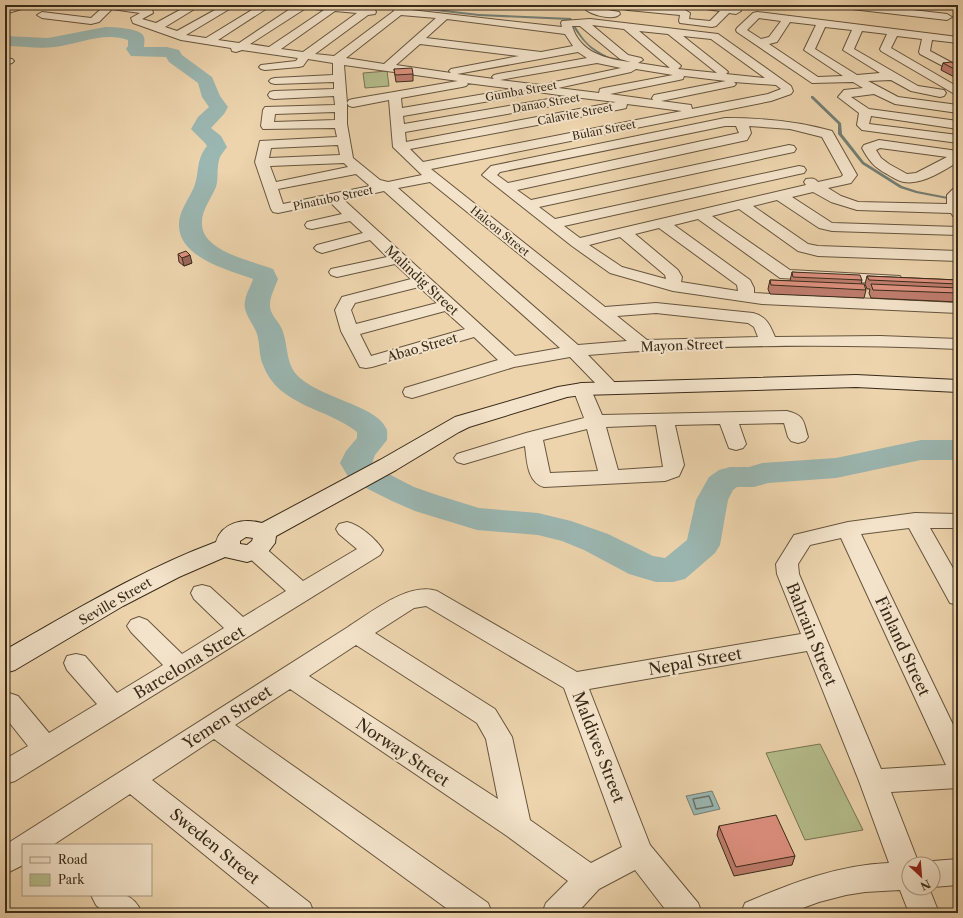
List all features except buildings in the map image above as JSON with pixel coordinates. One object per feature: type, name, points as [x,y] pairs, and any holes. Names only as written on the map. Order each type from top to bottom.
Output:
[{"type":"street","points":[[5,11],[24,5]]},
{"type":"street","points":[[67,7],[37,17],[91,22],[95,20],[107,5],[148,11],[148,13],[136,18],[136,21],[157,27],[185,38],[480,81],[703,110]]},
{"type":"street","points":[[157,27],[196,5]]},
{"type":"street","points":[[178,35],[231,5]]},
{"type":"street","points":[[208,41],[267,5]]},
{"type":"street","points":[[227,56],[303,5]]},
{"type":"street","points":[[307,5],[445,16],[626,26],[714,36],[772,78]]},
{"type":"street","points":[[595,5],[590,9],[598,12],[626,9],[684,21],[712,24],[730,7]]},
{"type":"street","points":[[699,5],[730,7],[757,15],[958,40]]},
{"type":"street","points":[[767,5],[741,30],[816,81],[894,76]]},
{"type":"street","points":[[843,5],[947,17]]},
{"type":"street","points":[[921,5],[948,8],[947,22],[955,31]]},
{"type":"street","points":[[272,50],[334,7],[365,12],[396,11]]},
{"type":"street","points":[[351,114],[340,92],[339,78],[344,60],[396,11]]},
{"type":"street","points":[[265,67],[297,65],[306,55],[365,12]]},
{"type":"street","points":[[836,14],[955,31]]},
{"type":"street","points":[[387,67],[445,16]]},
{"type":"street","points":[[759,42],[773,40],[787,19]]},
{"type":"street","points":[[822,23],[809,50],[854,78],[895,100],[958,109]]},
{"type":"street","points":[[573,24],[578,46]]},
{"type":"street","points":[[573,24],[624,57],[645,64],[693,74],[749,80],[772,78]]},
{"type":"street","points":[[626,26],[675,66]]},
{"type":"street","points":[[430,28],[445,30]]},
{"type":"street","points":[[858,28],[848,50],[915,89],[958,95]]},
{"type":"street","points":[[671,31],[722,72]]},
{"type":"street","points":[[893,32],[886,48],[958,92]]},
{"type":"street","points":[[928,36],[924,52],[958,71]]},
{"type":"street","points":[[417,40],[542,55]]},
{"type":"street","points":[[553,42],[578,46],[598,59]]},
{"type":"street","points":[[437,74],[542,55],[578,46]]},
{"type":"street","points":[[404,51],[419,53]]},
{"type":"street","points":[[466,58],[504,62]]},
{"type":"street","points":[[351,114],[269,110],[267,126],[341,124],[351,114],[395,96],[598,59],[675,66],[772,78]]},
{"type":"street","points":[[344,60],[357,155],[388,180],[387,186]]},
{"type":"street","name":"Gumba Street","points":[[397,113],[539,88],[645,64]]},
{"type":"street","name":"Danao Street","points":[[398,129],[589,95],[693,74]]},
{"type":"street","points":[[275,81],[339,78]]},
{"type":"street","name":"Bulan Street","points":[[420,167],[771,97],[787,92],[787,88],[772,78]]},
{"type":"street","name":"Calavite Street","points":[[400,147],[641,102],[749,80]]},
{"type":"street","points":[[876,90],[848,93],[844,97],[865,112],[958,125]]},
{"type":"street","points":[[274,95],[340,92]]},
{"type":"street","points":[[395,96],[400,147]]},
{"type":"street","points":[[865,112],[863,125],[866,127],[958,139]]},
{"type":"street","points":[[577,243],[846,180],[850,175],[827,134],[786,125],[752,121],[725,122],[504,167],[496,169],[489,174],[577,243],[616,270],[673,286],[762,299],[958,308]]},
{"type":"street","points":[[506,188],[742,137],[745,134],[742,122]]},
{"type":"street","points":[[341,124],[347,159],[375,183],[387,186],[574,351],[611,388]]},
{"type":"street","points":[[786,125],[789,149],[799,170],[815,187],[836,199],[857,206],[956,202]]},
{"type":"street","points":[[343,142],[265,144],[262,162],[270,187],[358,169]]},
{"type":"street","points":[[879,144],[958,156],[919,177],[906,178],[895,174],[879,164],[875,160],[869,148],[879,144]]},
{"type":"street","name":"Halcon Street","points":[[400,147],[420,167],[643,345]]},
{"type":"street","points":[[528,205],[789,149]]},
{"type":"street","points":[[262,162],[347,159]]},
{"type":"street","points":[[553,224],[799,170]]},
{"type":"street","name":"Pinatubo Street","points":[[270,187],[278,209],[432,176]]},
{"type":"street","points":[[779,195],[824,225],[832,227],[958,231]]},
{"type":"street","name":"Malindig Street","points":[[334,198],[511,362]]},
{"type":"street","points":[[741,204],[803,248],[818,251],[958,256]]},
{"type":"street","points":[[700,214],[786,275],[911,280]]},
{"type":"street","points":[[312,225],[353,216]]},
{"type":"street","points":[[662,222],[744,283],[746,288],[745,297]]},
{"type":"street","points":[[623,232],[672,273],[674,277],[673,286]]},
{"type":"street","points":[[322,248],[374,235]]},
{"type":"street","points":[[337,272],[399,259]]},
{"type":"street","points":[[422,281],[348,300],[343,310],[350,331],[449,305]]},
{"type":"street","points":[[601,312],[656,308],[753,318],[758,320],[761,324],[769,342]]},
{"type":"street","name":"Abao Street","points":[[350,331],[366,363],[477,331]]},
{"type":"street","name":"Mayon Street","points":[[412,392],[511,362],[574,351],[643,345],[769,342],[880,341],[958,344]]},
{"type":"street","points":[[302,593],[259,542],[437,434],[462,422],[546,396],[582,389],[856,381],[958,386]]},
{"type":"street","points":[[582,389],[595,421],[609,476]]},
{"type":"street","points":[[727,418],[736,444]]},
{"type":"street","points":[[464,458],[595,421],[790,418],[792,419],[798,437]]},
{"type":"street","points":[[533,438],[540,475],[544,480],[665,474],[672,471],[674,465],[664,420]]},
{"type":"street","points":[[915,520],[958,597]]},
{"type":"street","name":"Bahrain Street","points":[[902,856],[873,780],[788,574],[787,564],[802,540],[848,530],[915,520],[958,522]]},
{"type":"street","name":"Seville Street","points":[[5,663],[161,574],[204,555],[228,547],[229,539],[236,531],[242,529],[254,529],[259,542]]},
{"type":"street","name":"Barcelona Street","points":[[5,773],[372,550],[347,529]]},
{"type":"street","name":"Finland Street","points":[[848,530],[958,763]]},
{"type":"street","points":[[202,593],[241,630]]},
{"type":"street","name":"Yemen Street","points":[[35,844],[131,779],[356,632],[408,601],[428,597]]},
{"type":"street","name":"Maldives Street","points":[[428,597],[574,682],[638,853],[687,913]]},
{"type":"street","points":[[139,626],[180,667]]},
{"type":"street","points":[[356,632],[486,716],[499,737],[517,828]]},
{"type":"street","name":"Nepal Street","points":[[574,682],[816,640]]},
{"type":"street","points":[[76,663],[114,707]]},
{"type":"street","name":"Norway Street","points":[[290,676],[517,828],[589,879]]},
{"type":"street","points":[[9,703],[45,748]]},
{"type":"street","points":[[214,725],[477,913]]},
{"type":"street","points":[[873,780],[958,776]]},
{"type":"street","name":"Sweden Street","points":[[131,779],[299,913]]},
{"type":"street","name":"Yemen Street","points":[[5,861],[22,851]]},
{"type":"street","points":[[557,913],[589,879],[638,853]]},
{"type":"street","points":[[941,873],[958,872]]},
{"type":"street","points":[[756,913],[787,899],[828,886],[860,879],[901,876]]},
{"type":"street","points":[[107,896],[127,913]]},
{"type":"street","points":[[917,896],[924,913]]},
{"type":"green space","points":[[387,71],[389,86],[365,88],[363,73]]},
{"type":"green space","points":[[820,744],[863,830],[805,840],[766,753]]},
{"type":"water","points":[[712,791],[720,809],[694,815],[686,796]]},
{"type":"waterway","points":[[410,5],[419,8],[479,15],[570,19],[586,44],[603,56],[611,59]]},
{"type":"waterway","points":[[5,41],[48,43],[105,32],[126,33],[136,37],[136,46],[134,49],[137,52],[167,52],[173,54],[175,58],[206,81],[211,97],[219,107],[215,113],[205,121],[201,129],[214,140],[217,147],[210,157],[207,181],[192,215],[190,224],[192,235],[198,244],[218,257],[264,274],[266,279],[258,299],[257,307],[270,332],[276,364],[284,378],[302,393],[357,418],[372,429],[372,440],[361,451],[356,463],[361,473],[403,494],[477,519],[538,524],[571,532],[596,542],[641,565],[656,570],[673,570],[703,545],[712,500],[720,484],[730,477],[754,477],[762,473],[836,468],[921,450],[958,450]]},
{"type":"waterway","points":[[812,97],[840,124],[840,134],[863,163],[901,187],[916,192],[958,200]]}]
